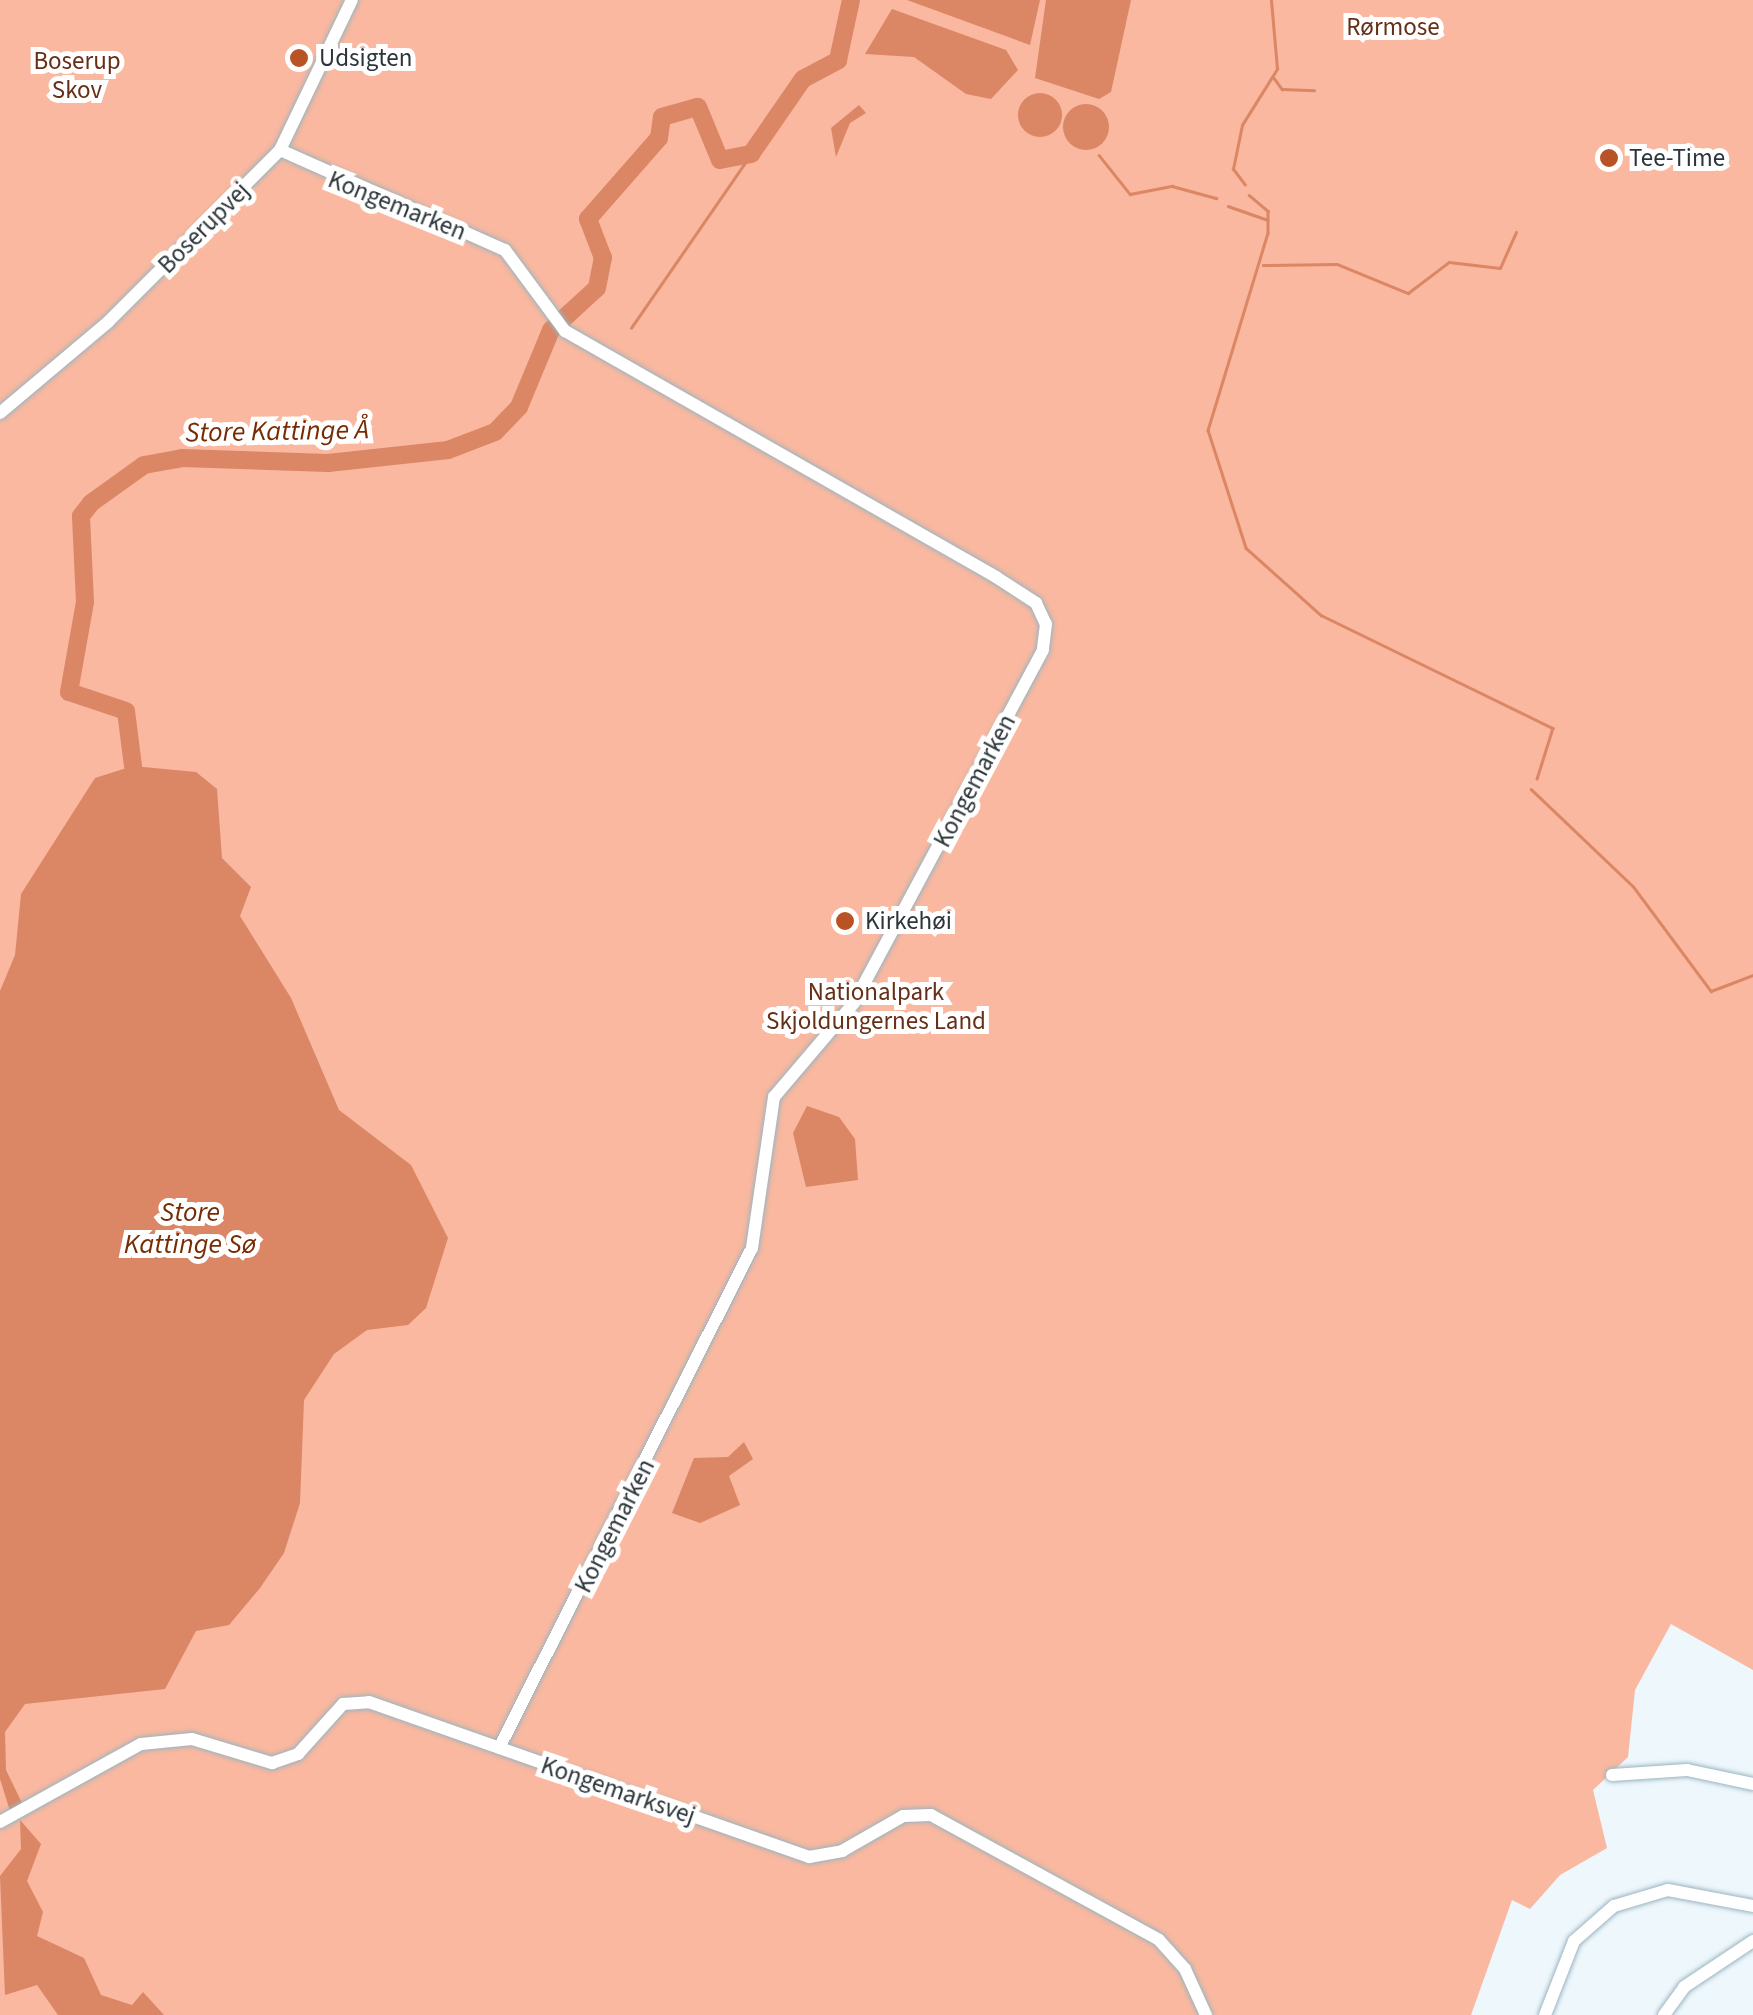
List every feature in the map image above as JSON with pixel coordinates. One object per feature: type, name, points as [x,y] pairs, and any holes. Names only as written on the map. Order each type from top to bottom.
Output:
[{"type":"street","name":"Boserupvej","points":[[0,413],[108,322],[280,150],[352,0]]},
{"type":"street","name":"Kongemarken","points":[[280,150],[504,250],[565,331],[996,577],[1036,603],[1046,637],[854,1003],[774,1097],[752,1248],[499,1748]]},
{"type":"street","name":"Kongemarksvej","points":[[12,1818],[157,1739],[285,1760],[354,1700],[809,1857],[842,1851],[903,1816],[931,1815],[1160,1940],[1185,1968],[1206,2015]]},
{"type":"street","points":[[1612,1775],[1687,1770],[1753,1784]]},
{"type":"street","points":[[1546,2015],[1560,1964],[1614,1906],[1668,1890],[1753,1906]]},
{"type":"street","points":[[1664,2015],[1684,1988],[1753,1941]]},
{"type":"green space","name":"Nationalpark Skjoldungernes Land","points":[[0,0],[1753,0],[1753,1670],[1671,1624],[1635,1690],[1628,1757],[1593,1790],[1607,1848],[1560,1875],[1530,1909],[1512,1900],[1471,2015],[0,2015]]},
{"type":"water","points":[[907,0],[1040,0],[1030,45]]},
{"type":"water","points":[[1046,0],[1131,0],[1111,92],[1099,99],[1035,78]]},
{"type":"water","points":[[892,9],[1006,50],[1018,70],[991,99],[966,94],[914,57],[865,54]]},
{"type":"water","points":[[1040,93],[1056,99],[1062,115],[1056,131],[1040,137],[1024,131],[1018,115],[1024,99]]},
{"type":"water","points":[[1086,104],[1102,111],[1109,127],[1102,143],[1086,150],[1070,143],[1063,127],[1070,111]]},
{"type":"water","points":[[859,105],[866,113],[850,123],[836,157],[831,128]]},
{"type":"water","name":"Store Kattinge Sø","points":[[133,766],[196,772],[217,789],[222,858],[251,887],[240,916],[291,998],[339,1110],[411,1165],[448,1238],[426,1308],[408,1325],[367,1330],[334,1354],[304,1400],[300,1503],[284,1553],[260,1588],[229,1625],[196,1631],[165,1689],[25,1704],[5,1732],[6,1770],[22,1803],[10,1811],[0,1779],[0,991],[15,955],[21,894],[95,778]]},
{"type":"water","points":[[807,1106],[839,1117],[855,1139],[858,1180],[806,1187],[793,1133]]},
{"type":"water","points":[[744,1442],[753,1459],[729,1476],[740,1505],[700,1523],[672,1513],[694,1458],[728,1457]]},
{"type":"water","points":[[20,1820],[41,1844],[27,1881],[43,1912],[37,1936],[84,1958],[101,1995],[132,2005],[143,1992],[164,2015],[58,2015],[37,1985],[5,1995],[0,1876],[21,1849]]},
{"type":"waterway","name":"Store Kattinge Å","points":[[133,766],[126,711],[69,692],[85,602],[81,516],[91,503],[144,465],[182,458],[328,463],[448,450],[495,432],[519,407],[551,330],[597,288],[603,258],[588,219],[659,138],[662,117],[698,107],[720,160],[751,154],[803,79],[838,60],[851,0]]},
{"type":"waterway","points":[[1245,185],[1233,169],[1242,125],[1277,69],[1271,0]]},
{"type":"waterway","points":[[1274,78],[1282,89],[1314,90]]},
{"type":"waterway","points":[[631,328],[751,154]]},
{"type":"waterway","points":[[1099,155],[1130,194],[1172,186],[1216,198]]},
{"type":"waterway","points":[[1249,195],[1268,211],[1268,233],[1208,430],[1246,548],[1321,615],[1553,728],[1537,779]]},
{"type":"waterway","points":[[1228,206],[1268,220]]},
{"type":"waterway","points":[[1263,265],[1337,264],[1408,293],[1449,262],[1500,268],[1516,232]]},
{"type":"waterway","points":[[1531,789],[1633,886],[1711,991],[1753,975]]},
{"type":"place","name":"Udsigten","points":[[299,58]]},
{"type":"place","name":"Tee-Time","points":[[1609,158]]},
{"type":"place","name":"Kirkehøi","points":[[845,921]]},
{"type":"park label","name":"Rørmose","points":[[1393,27]]},
{"type":"park label","name":"Boserup Skov","points":[[77,76]]}]
